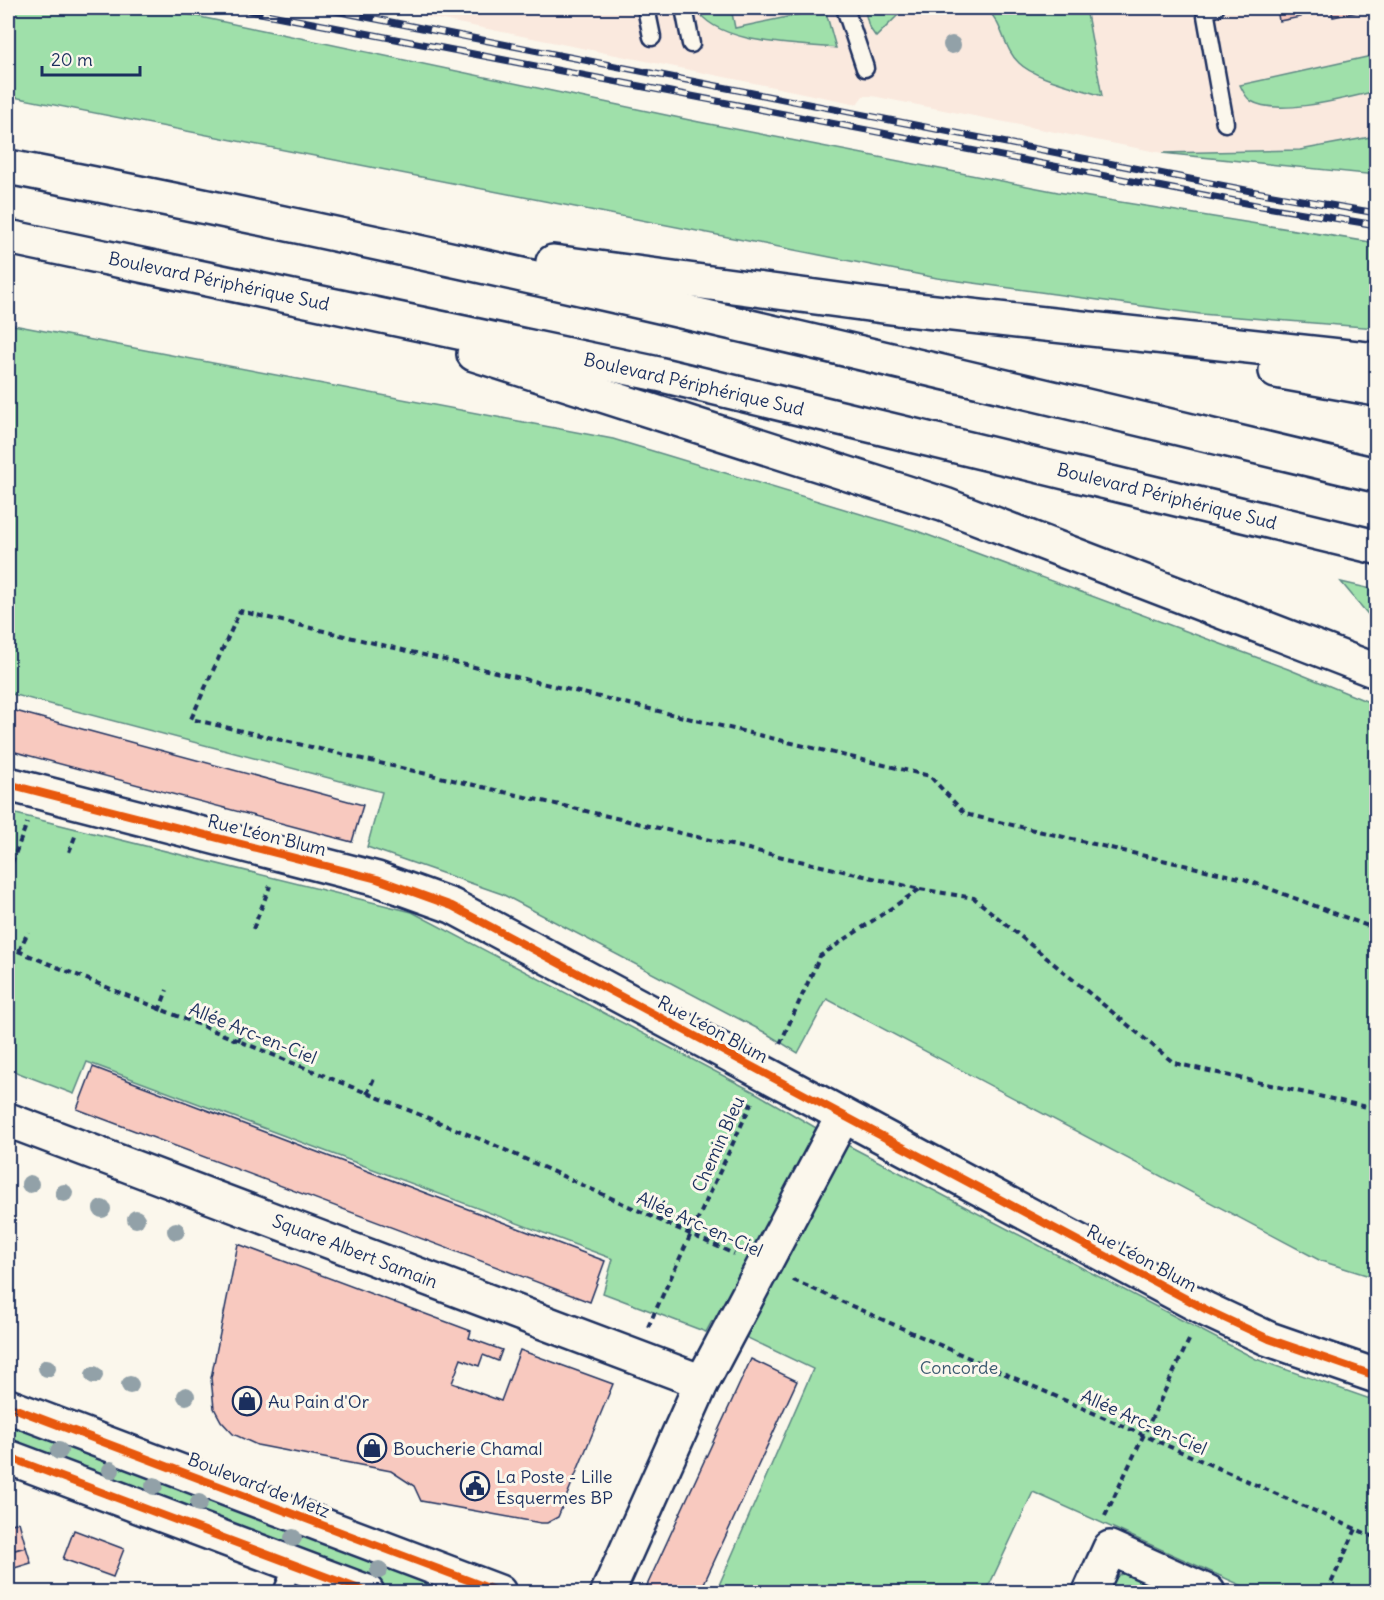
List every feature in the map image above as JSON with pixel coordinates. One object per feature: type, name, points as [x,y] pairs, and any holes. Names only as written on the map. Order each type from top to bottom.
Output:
[{"type":"main road","points":[[8,167],[368,240],[683,310],[1377,475]]},
{"type":"main road","name":"Boulevard Périphérique Sud","points":[[8,237],[658,374],[1377,547]]},
{"type":"main road","points":[[368,240],[646,273],[898,308],[1377,360]]},
{"type":"main road","points":[[298,297],[945,505],[1377,671]]},
{"type":"main road","points":[[898,308],[1146,352],[1245,366],[1377,389]]},
{"type":"main road","name":"Rue Léon Blum","points":[[8,784],[377,879],[452,906],[1207,1310],[1269,1340],[1377,1376]]},
{"type":"main road","points":[[608,1593],[702,1382],[843,1116]]},
{"type":"main road","name":"Square Albert Samain","points":[[8,1120],[702,1382]]},
{"type":"main road","name":"Boulevard de Metz","points":[[8,1406],[499,1593]]},
{"type":"main road","points":[[8,1457],[288,1579],[367,1593]]},
{"type":"main road","points":[[1090,1593],[1110,1548],[1208,1593]]},
{"type":"lane","points":[[646,8],[652,37]]},
{"type":"lane","points":[[684,8],[691,44]]},
{"type":"lane","points":[[845,8],[865,68]]},
{"type":"lane","points":[[1215,8],[1204,10],[1225,123]]},
{"type":"path","points":[[1377,929],[1244,879],[965,814],[930,776],[240,611],[191,719],[920,889],[975,898],[1174,1063],[1377,1109]]},
{"type":"path","points":[[8,873],[40,792]]},
{"type":"path","points":[[254,929],[282,855]]},
{"type":"path","points":[[19,951],[28,932]]},
{"type":"path","points":[[159,1011],[167,990]]},
{"type":"path","points":[[238,1041],[245,1023]]},
{"type":"path","points":[[367,1094],[375,1076]]},
{"type":"path","points":[[1102,1522],[1195,1327],[1207,1310]]},
{"type":"path","points":[[1327,1593],[1356,1529]]},
{"type":"shaded area","points":[[395,8],[1376,8],[1376,175],[1162,153],[872,96],[863,96],[857,104],[413,14]]},
{"type":"green space","points":[[8,8],[167,10],[699,122],[1058,192],[1376,243],[1376,328],[1200,314],[937,278],[8,96]]},
{"type":"green space","points":[[696,8],[731,8],[735,28],[825,9],[836,48],[780,43],[739,36],[706,20]]},
{"type":"green space","points":[[864,8],[905,8],[876,37],[869,27]]},
{"type":"green space","points":[[986,8],[1086,8],[1102,96],[1026,69],[1009,50],[996,21]]},
{"type":"green space","points":[[1376,55],[1376,91],[1348,98],[1312,105],[1277,107],[1251,101],[1244,94],[1240,85]]},
{"type":"green space","points":[[1376,136],[1376,175],[1162,153],[1300,150]]},
{"type":"green space","points":[[8,324],[613,439],[917,531],[1288,669],[1376,705],[1376,1278],[1321,1261],[827,999],[798,1053],[764,1032],[502,894],[367,847],[382,792],[8,693]]},
{"type":"green space","points":[[1341,582],[1376,590],[1376,624]]},
{"type":"green space","name":"Concorde","points":[[8,812],[412,912],[756,1093],[830,1136],[1256,1359],[1376,1401],[1376,1592],[1256,1592],[1033,1492],[986,1592],[716,1592],[813,1369],[712,1321],[706,1332],[603,1293],[613,1259],[87,1062],[74,1094],[8,1069]]},
{"type":"green space","points":[[8,1415],[478,1592],[393,1592],[8,1447]]},
{"type":"green space","points":[[1127,1572],[1189,1592],[1107,1592],[1112,1578]]},
{"type":"building","points":[[1277,8],[1299,8],[1301,17],[1279,21]]},
{"type":"building","points":[[1331,8],[1376,8],[1333,17]]},
{"type":"building","points":[[8,709],[363,805],[352,842],[8,750]]},
{"type":"building","points":[[93,1067],[605,1261],[590,1302],[77,1109]]},
{"type":"building","points":[[238,1244],[471,1331],[469,1338],[502,1350],[498,1361],[483,1355],[479,1366],[461,1359],[452,1383],[501,1401],[520,1350],[613,1384],[558,1517],[547,1523],[541,1523],[421,1501],[414,1486],[391,1471],[257,1445],[233,1434],[221,1421],[214,1408],[211,1378]]},
{"type":"building","points":[[751,1359],[797,1381],[700,1592],[644,1592]]},
{"type":"building","points":[[19,1522],[26,1547],[8,1552],[8,1525]]},
{"type":"building","points":[[74,1530],[124,1549],[113,1577],[63,1559]]},
{"type":"building","points":[[26,1547],[31,1563],[8,1570],[8,1552]]},
{"type":"railway","points":[[235,8],[1261,206],[1376,225]]},
{"type":"railway","points":[[320,8],[1256,192],[1376,213]]},
{"type":"cycle path","points":[[8,784],[377,879],[452,906],[1207,1310],[1269,1339],[1376,1376]]},
{"type":"cycle path","points":[[8,1406],[499,1592]]},
{"type":"cycle path","points":[[8,1457],[367,1592]]},
{"type":"place","name":"Au Pain d'Or","points":[[247,1401]]},
{"type":"place","name":"Boucherie Chamal","points":[[372,1448]]},
{"type":"place","name":"La Poste - Lille Esquermes BP","points":[[475,1486]]}]
